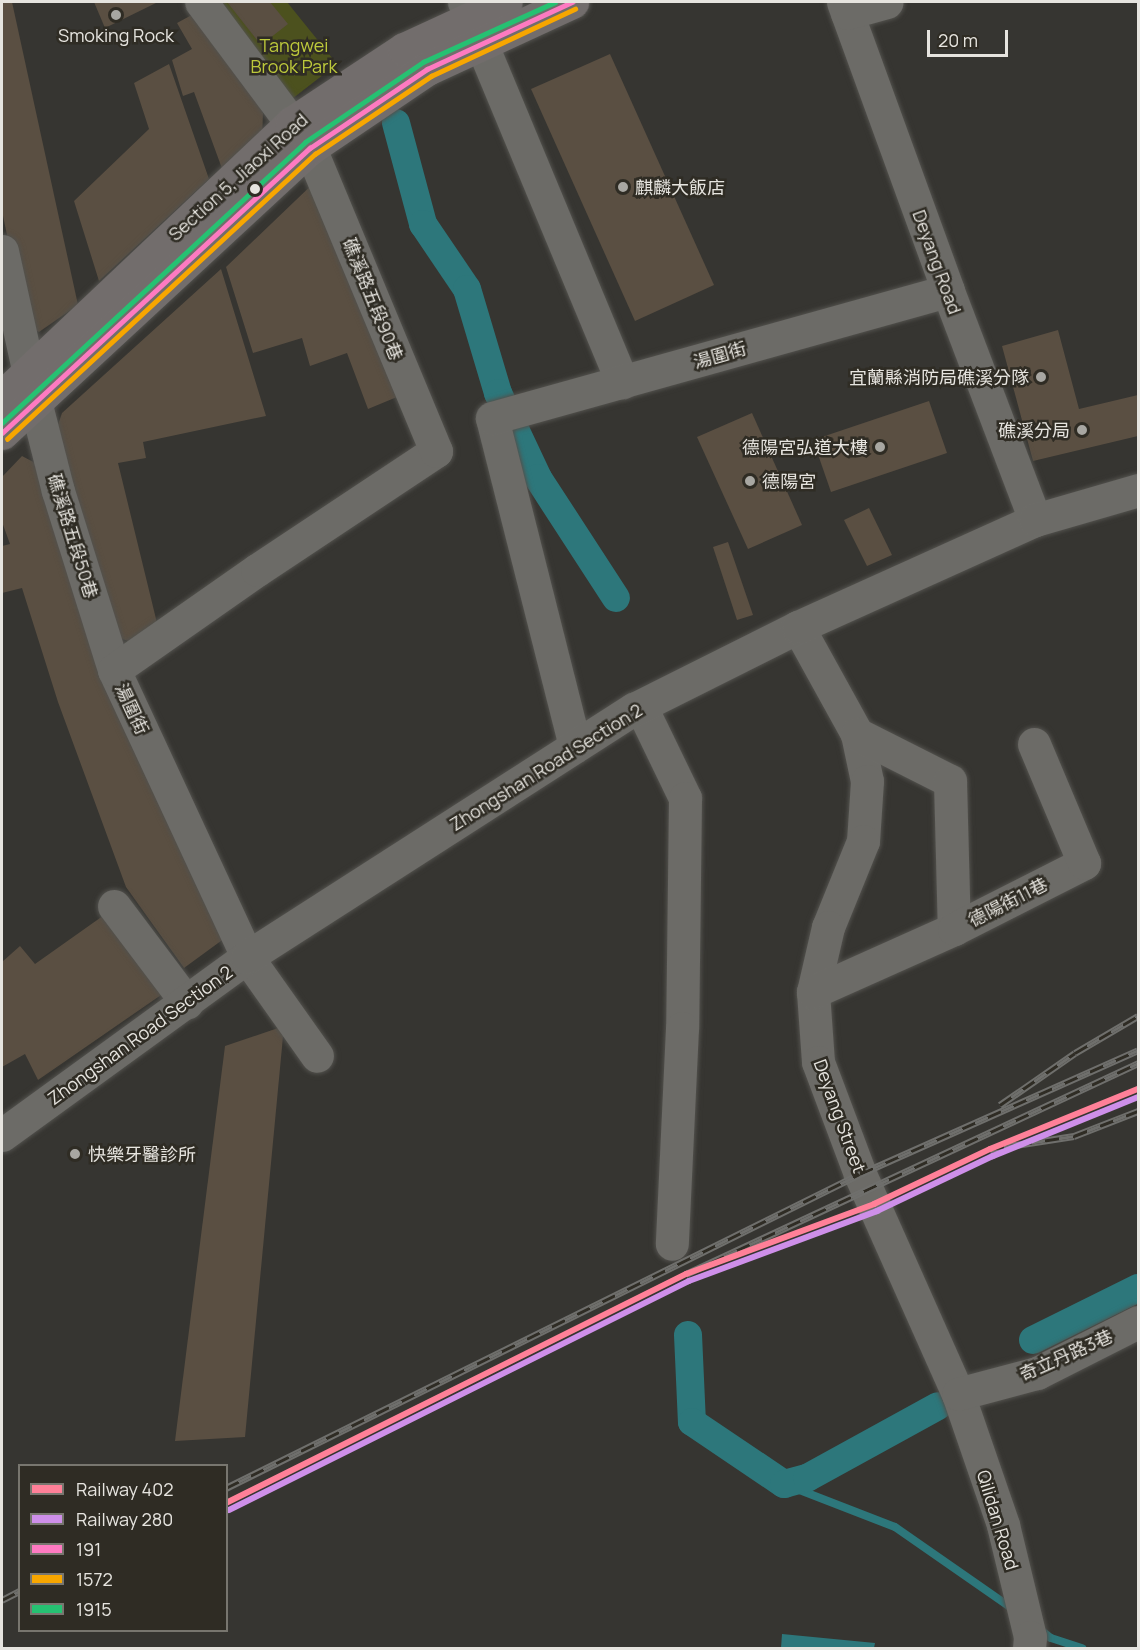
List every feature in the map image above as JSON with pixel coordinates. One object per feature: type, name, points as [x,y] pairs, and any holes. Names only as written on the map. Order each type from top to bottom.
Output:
[{"type":"main road","name":"Section 5, Jiaoxi Road","points":[[2,433],[32,386],[301,135],[427,69],[472,22],[506,2]]},
{"type":"main road","name":"Section 5, Jiaoxi Road","points":[[472,22],[572,2]]},
{"type":"main road","name":"Section 5, Jiaoxi Road","points":[[2,397],[32,386]]},
{"type":"street","name":"礁溪路五段90巷","points":[[201,2],[301,135],[436,451]]},
{"type":"street","points":[[845,7],[887,2]]},
{"type":"street","name":"Deyang Road","points":[[845,7],[948,291],[1035,520]]},
{"type":"street","points":[[472,22],[622,382]]},
{"type":"street","name":"礁溪路五段50巷","points":[[2,251],[58,491],[114,670]]},
{"type":"street","name":"湯圍街","points":[[576,746],[492,418],[948,291]]},
{"type":"street","name":"湯圍街","points":[[317,1056],[247,957],[114,670],[257,570],[436,451]]},
{"type":"street","name":"Zhongshan Road Section 2","points":[[2,1135],[187,1003],[247,957],[634,709],[798,627],[1035,520],[1138,490]]},
{"type":"street","name":"Deyang Street","points":[[798,627],[857,734],[867,781],[863,841],[828,927],[813,992],[818,1062],[861,1174],[958,1394]]},
{"type":"street","points":[[641,707],[685,798],[682,1028],[672,1244]]},
{"type":"street","points":[[857,734],[950,781],[954,929]]},
{"type":"street","name":"德陽街11巷","points":[[813,992],[954,929],[1084,863],[1034,744]]},
{"type":"street","points":[[114,906],[187,1003]]},
{"type":"street","name":"奇立丹路3巷","points":[[958,1394],[1037,1373],[1138,1322]]},
{"type":"street","name":"Qilidan Road","points":[[958,1394],[1003,1525],[1030,1637],[1029,1648]]},
{"type":"green space","name":"Tangwei Brook Park","points":[[218,2],[287,2],[337,64],[292,99]]},
{"type":"water","points":[[782,1634],[875,1643],[874,1648],[781,1648]]},
{"type":"building","points":[[2,2],[12,2],[78,305],[39,332],[26,326],[2,211]]},
{"type":"building","name":"Smoking Rock","points":[[94,2],[158,2],[105,28]]},
{"type":"building","points":[[227,2],[270,2],[288,24],[261,45]]},
{"type":"building","points":[[199,11],[217,35],[263,113],[262,141],[224,174],[194,92],[183,96],[172,60],[192,49],[177,23]]},
{"type":"building","name":"麒麟大飯店","points":[[610,54],[714,285],[635,321],[531,89]]},
{"type":"building","points":[[169,64],[209,179],[99,281],[74,201],[149,129],[134,83]]},
{"type":"building","points":[[320,177],[409,392],[368,409],[347,353],[310,366],[302,338],[253,353],[226,267]]},
{"type":"building","points":[[221,269],[266,416],[143,442],[146,458],[118,463],[158,627],[129,641],[110,636],[52,442],[62,413]]},
{"type":"building","points":[[1058,330],[1079,409],[1138,395],[1138,436],[1033,461],[1002,346]]},
{"type":"building","name":"德陽宮弘道大樓","points":[[929,401],[947,453],[831,492],[813,440]]},
{"type":"building","name":"德陽宮","points":[[752,413],[802,525],[748,549],[697,437]]},
{"type":"building","points":[[22,456],[41,466],[225,938],[184,968],[126,887],[58,702],[22,588],[2,593],[2,546],[10,544],[2,522],[2,477]]},
{"type":"building","points":[[869,508],[892,555],[867,566],[844,520]]},
{"type":"building","points":[[728,542],[753,615],[737,620],[713,547]]},
{"type":"building","points":[[107,913],[164,993],[38,1080],[25,1054],[2,1067],[2,962],[20,946],[35,964]]},
{"type":"building","points":[[284,1026],[245,1437],[175,1441],[225,1046]]},
{"type":"waterway","points":[[396,123],[423,224],[467,289],[498,393],[538,478],[616,598]]},
{"type":"waterway","points":[[1033,1340],[1138,1288]]},
{"type":"waterway","points":[[688,1335],[692,1422],[784,1484],[807,1478],[938,1406]]},
{"type":"waterway","points":[[784,1484],[895,1527],[1013,1609]]},
{"type":"waterway","points":[[1038,1628],[1051,1638],[1082,1648]]},
{"type":"railway","points":[[1000,1105],[1075,1053],[1138,1016]]},
{"type":"railway","points":[[228,1487],[860,1174],[1138,1050]]},
{"type":"railway","points":[[686,1274],[1138,1063]]},
{"type":"railway","points":[[990,1149],[1074,1136],[1138,1111]]},
{"type":"railway","points":[[2,1600],[18,1592]]},
{"type":"rail line","name":"402","points":[[228,1502],[686,1274],[874,1204],[990,1149],[1138,1089]]},
{"type":"rail line","name":"280","points":[[229,1510],[689,1281],[877,1211],[993,1156],[1138,1097]]},
{"type":"transit line","name":"1915","points":[[2,423],[305,142],[423,62],[555,2]]},
{"type":"transit line","name":"191","points":[[2,433],[310,148],[427,69],[572,2]]},
{"type":"transit line","name":"1572","points":[[7,439],[315,154],[431,76],[575,9]]},
{"type":"place","name":"Smoking Rock","points":[[116,15]]},
{"type":"place","name":"麒麟大飯店","points":[[623,187]]},
{"type":"place","name":"宜蘭縣消防局礁溪分隊","points":[[1041,377]]},
{"type":"place","name":"礁溪分局","points":[[1082,430]]},
{"type":"place","name":"德陽宮弘道大樓","points":[[880,447]]},
{"type":"place","name":"德陽宮","points":[[750,481]]},
{"type":"place","name":"快樂牙醫診所","points":[[75,1154]]}]
